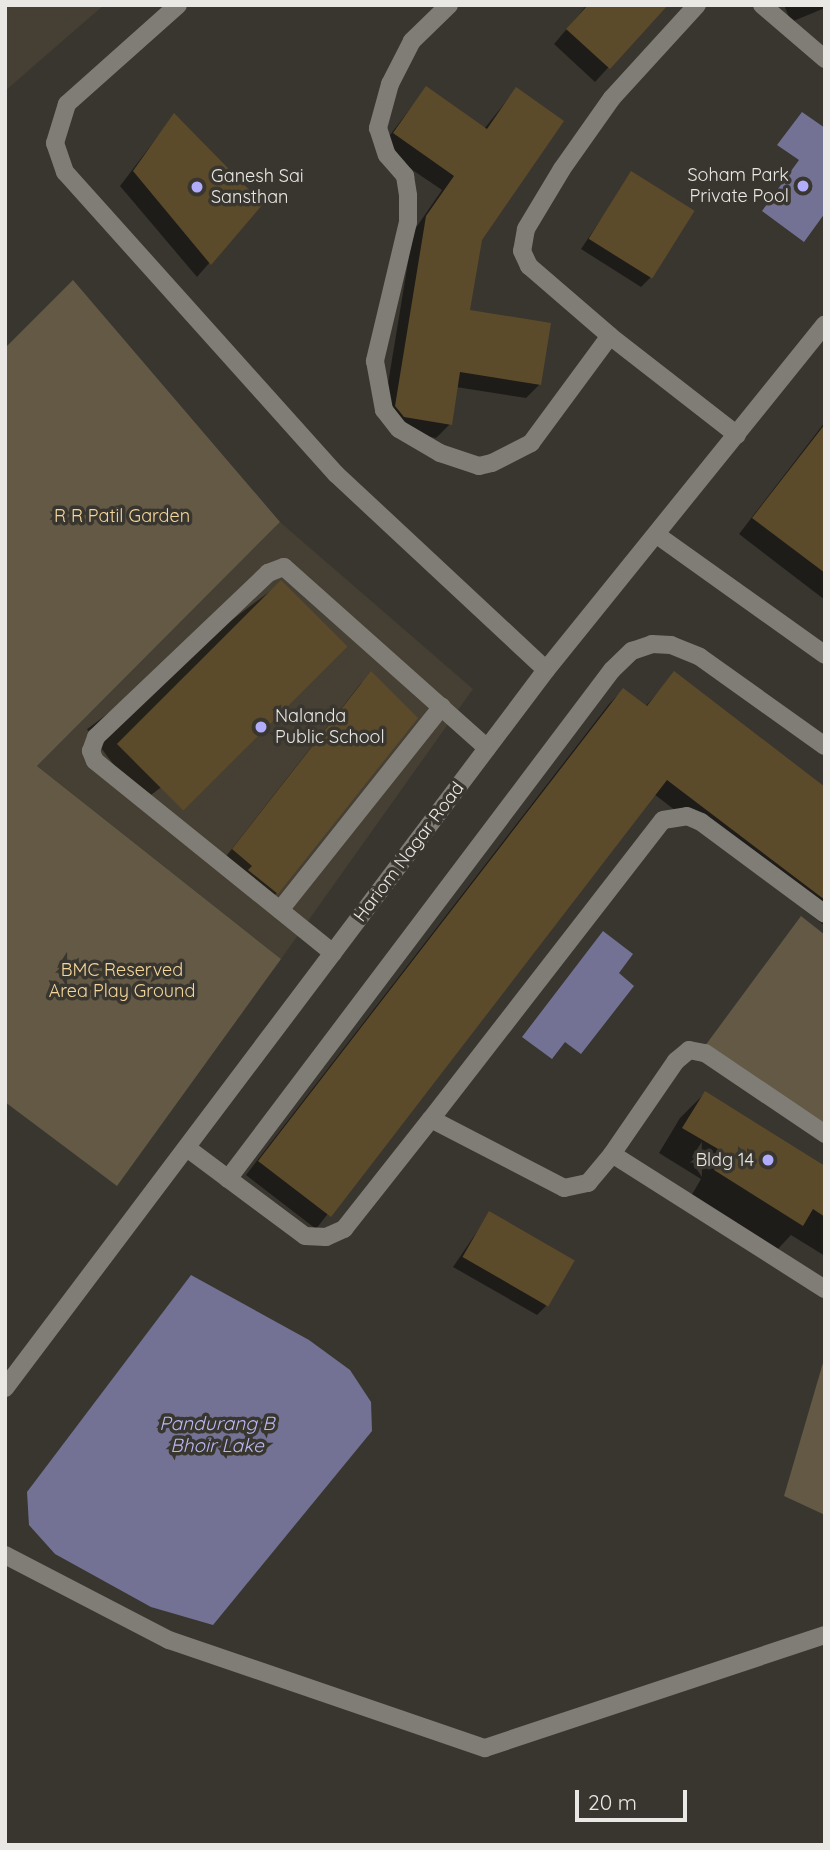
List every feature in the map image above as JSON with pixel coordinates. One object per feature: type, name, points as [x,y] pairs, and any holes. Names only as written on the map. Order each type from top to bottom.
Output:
[{"type":"street","points":[[178,5],[67,104],[55,143],[65,172],[337,474],[546,670]]},
{"type":"street","points":[[449,5],[412,41],[390,84],[378,128],[387,155],[404,176],[408,196],[408,222],[375,361],[384,410],[399,429],[440,453],[479,466],[492,463],[531,443],[610,336]]},
{"type":"street","points":[[697,5],[612,98],[562,169],[522,242],[529,266],[610,336],[737,435]]},
{"type":"street","points":[[762,5],[825,59]]},
{"type":"street","name":"Hariom Nagar Road","points":[[5,1388],[546,670],[825,324]]},
{"type":"street","points":[[657,535],[825,655]]},
{"type":"street","points":[[333,953],[96,761],[91,751],[96,737],[276,568],[294,573],[487,747]]},
{"type":"street","points":[[228,1178],[612,670],[632,651],[652,644],[671,645],[700,657],[825,746]]},
{"type":"street","points":[[280,910],[442,706]]},
{"type":"street","points":[[187,1148],[305,1236],[326,1237],[344,1229],[663,820],[687,816],[701,822],[825,914]]},
{"type":"street","points":[[432,1119],[564,1188],[587,1183],[612,1154],[676,1060],[689,1050],[705,1054],[825,1134]]},
{"type":"street","points":[[612,1154],[825,1289]]},
{"type":"street","points":[[5,1555],[169,1640],[485,1748],[825,1635]]},
{"type":"shaded area","points":[[5,5],[104,5],[5,91]]},
{"type":"shaded area","name":"Nalanda Public School","points":[[280,522],[473,689],[281,959],[37,766]]},
{"type":"green space","points":[[73,280],[280,522],[37,766],[281,959],[117,1186],[5,1102],[5,348]]},
{"type":"green space","points":[[801,916],[825,935],[825,1133],[699,1054]]},
{"type":"green space","points":[[825,1356],[825,1515],[784,1496]]},
{"type":"water","name":"Soham Park Private Pool","points":[[802,112],[825,128],[825,213],[804,242],[762,211],[799,160],[777,145]]},
{"type":"water","points":[[603,931],[633,954],[619,973],[634,986],[581,1054],[565,1042],[552,1059],[522,1037]]},
{"type":"water","name":"Pandurang B Bhoir Lake","points":[[191,1275],[309,1340],[350,1370],[371,1402],[372,1431],[213,1625],[151,1607],[55,1554],[29,1525],[27,1492]]},
{"type":"building","points":[[588,5],[668,5],[610,69],[566,29]]},
{"type":"building","points":[[426,86],[487,129],[516,87],[564,121],[482,240],[470,310],[551,323],[541,385],[460,372],[452,425],[404,417],[395,406],[426,216],[454,176],[393,133]]},
{"type":"building","name":"Ganesh Sai Sansthan","points":[[174,113],[263,204],[211,265],[133,171]]},
{"type":"building","points":[[631,171],[695,211],[652,279],[589,239]]},
{"type":"building","points":[[825,424],[825,573],[752,518]]},
{"type":"building","points":[[281,580],[347,646],[183,811],[117,744]]},
{"type":"building","points":[[371,671],[418,718],[278,894],[248,870],[252,866],[232,849]]},
{"type":"building","points":[[674,671],[825,787],[825,900],[667,780],[331,1217],[258,1161],[623,688],[647,706]]},
{"type":"building","name":"Bldg 14","points":[[705,1091],[825,1166],[825,1217],[813,1209],[803,1226],[714,1170],[725,1153],[682,1128]]},
{"type":"building","points":[[489,1211],[575,1260],[548,1306],[462,1257]]},
{"type":"place","name":"Soham Park Private Pool","points":[[803,186]]},
{"type":"place","name":"Ganesh Sai Sansthan","points":[[197,187]]},
{"type":"place","name":"Nalanda Public School","points":[[261,727]]},
{"type":"place","name":"Bldg 14","points":[[768,1160]]},
{"type":"park label","name":"R R Patil Garden","points":[[122,516]]},
{"type":"park label","name":"BMC Reserved Area Play Ground","points":[[122,981]]}]
